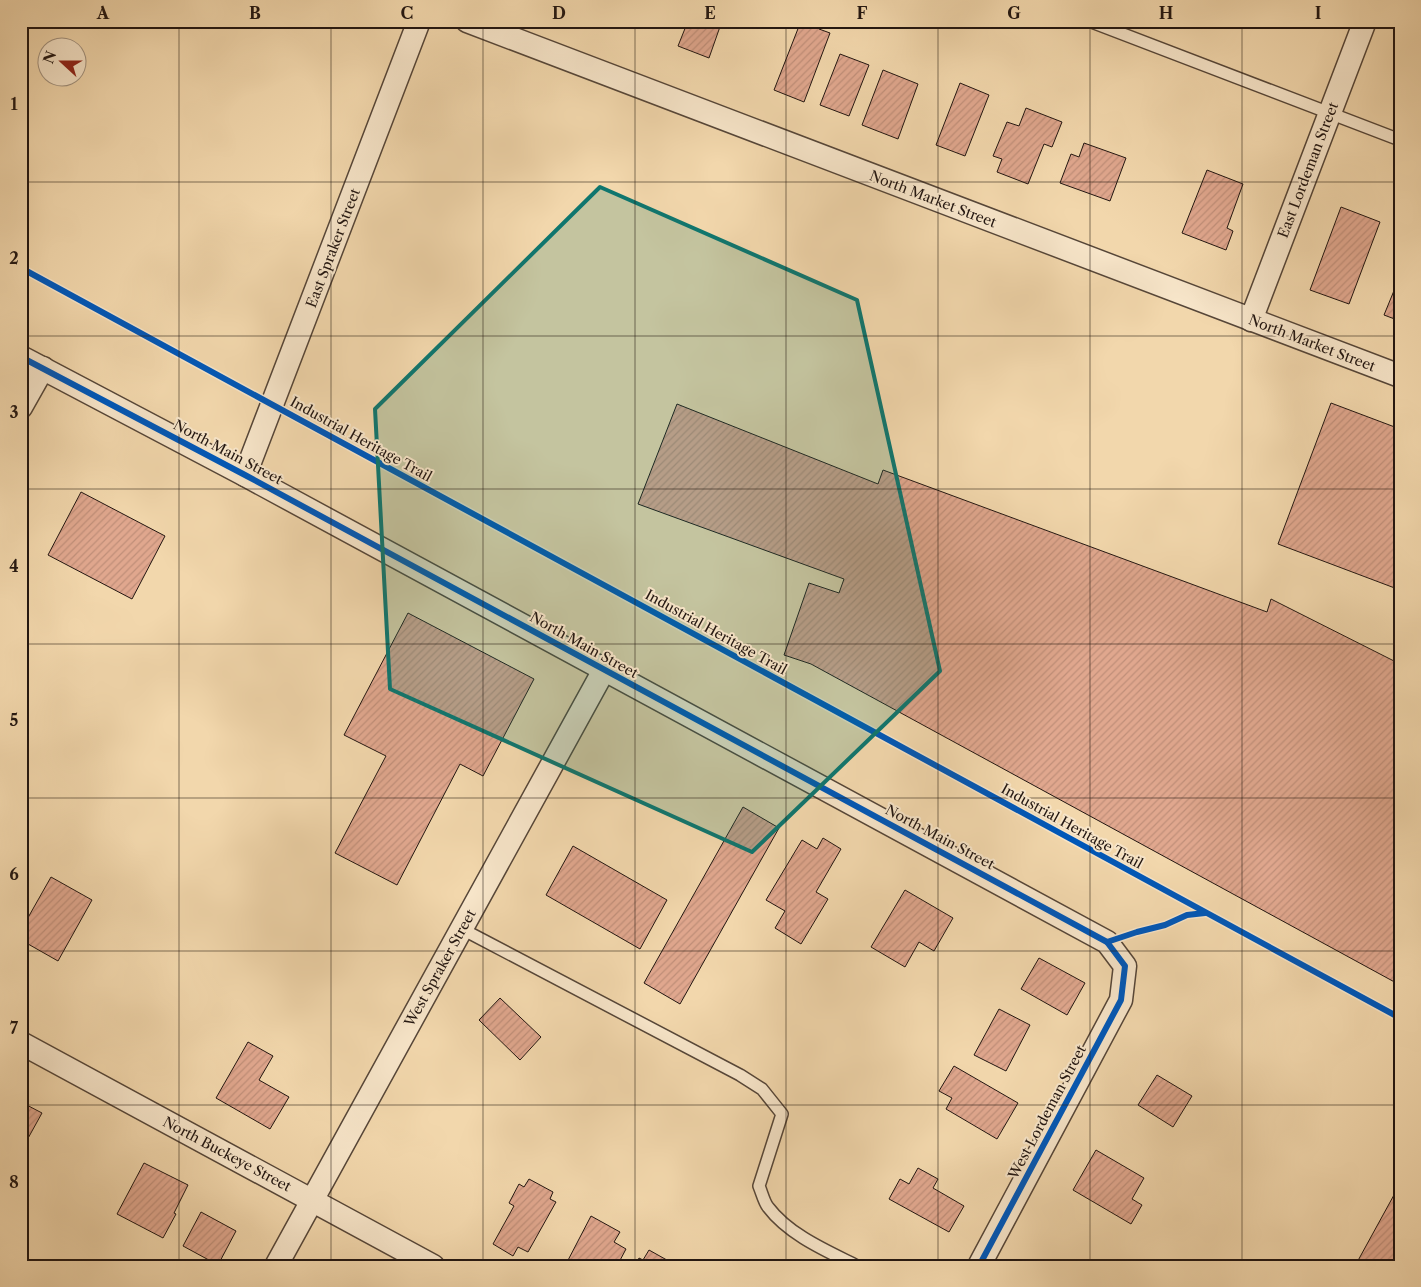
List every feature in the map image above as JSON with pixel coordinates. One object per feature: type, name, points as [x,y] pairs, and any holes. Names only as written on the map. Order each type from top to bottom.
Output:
[{"type":"street","name":"East Spraker Street","points":[[245,475],[419,21]]},
{"type":"street","name":"North Market Street","points":[[467,21],[1400,376]]},
{"type":"street","name":"East Lordeman Street","points":[[1251,320],[1365,21]]},
{"type":"street","name":"North Main Street","points":[[21,357],[245,475],[1107,942],[1125,966]]},
{"type":"street","points":[[21,407],[43,368]]},
{"type":"street","name":"West Spraker Street","points":[[276,1266],[604,670]]},
{"type":"street","name":"West Lordeman Street","points":[[979,1266],[1121,1000],[1125,966]]},
{"type":"street","name":"North Buckeye Street","points":[[21,1043],[433,1266]]},
{"type":"lane","points":[[1089,21],[1400,140]]},
{"type":"lane","points":[[462,929],[740,1075],[762,1089],[782,1114],[759,1186],[768,1207],[790,1229],[830,1253],[857,1266]]},
{"type":"highlighted area","points":[[600,187],[857,300],[940,671],[752,852],[390,689],[375,409]]},
{"type":"building","points":[[688,21],[722,21],[709,58],[678,46]]},
{"type":"building","points":[[801,21],[821,21],[819,29],[830,33],[804,102],[774,90]]},
{"type":"building","points":[[840,54],[869,65],[849,116],[820,105]]},
{"type":"building","points":[[883,70],[918,84],[898,139],[862,125]]},
{"type":"building","points":[[960,83],[989,95],[965,156],[936,145]]},
{"type":"building","points":[[1026,108],[1062,122],[1052,147],[1044,144],[1028,184],[997,172],[1002,159],[993,156],[1007,122],[1019,126]]},
{"type":"building","points":[[1084,143],[1126,158],[1110,201],[1060,183],[1071,154],[1079,157]]},
{"type":"building","points":[[1207,170],[1243,184],[1227,228],[1233,231],[1226,250],[1182,233]]},
{"type":"building","points":[[1341,207],[1380,222],[1349,304],[1310,290]]},
{"type":"building","points":[[1400,276],[1400,321],[1384,315]]},
{"type":"building","points":[[1331,403],[1400,429],[1400,590],[1278,544]]},
{"type":"building","points":[[677,404],[878,484],[883,470],[1267,612],[1271,599],[1400,664],[1400,985],[811,664],[784,655],[809,583],[839,593],[844,579],[638,504]]},
{"type":"building","points":[[81,492],[165,536],[132,599],[48,555]]},
{"type":"building","points":[[408,613],[534,679],[483,776],[460,764],[397,885],[335,853],[386,756],[344,735]]},
{"type":"building","points":[[743,807],[779,828],[680,1004],[644,983]]},
{"type":"building","points":[[823,838],[841,849],[816,892],[828,899],[801,944],[775,928],[785,911],[766,900],[802,840],[817,849]]},
{"type":"building","points":[[573,846],[667,900],[640,949],[546,895]]},
{"type":"building","points":[[51,877],[92,900],[58,961],[21,940],[21,930]]},
{"type":"building","points":[[905,890],[953,918],[934,951],[919,942],[905,967],[871,947]]},
{"type":"building","points":[[1039,958],[1085,983],[1067,1015],[1021,989]]},
{"type":"building","points":[[500,998],[541,1037],[520,1060],[479,1020]]},
{"type":"building","points":[[999,1009],[1030,1025],[1006,1071],[974,1055]]},
{"type":"building","points":[[248,1042],[273,1056],[259,1080],[289,1097],[270,1129],[216,1098]]},
{"type":"building","points":[[954,1066],[1018,1103],[997,1139],[946,1109],[952,1098],[939,1091]]},
{"type":"building","points":[[1157,1075],[1192,1096],[1173,1127],[1138,1105]]},
{"type":"building","points":[[21,1102],[42,1113],[21,1151]]},
{"type":"building","points":[[1096,1150],[1144,1178],[1132,1199],[1142,1205],[1131,1224],[1073,1190]]},
{"type":"building","points":[[144,1163],[188,1185],[174,1213],[176,1214],[163,1238],[117,1214]]},
{"type":"building","points":[[918,1168],[938,1179],[933,1188],[964,1206],[949,1232],[889,1199],[900,1179],[909,1184]]},
{"type":"building","points":[[529,1179],[553,1192],[550,1199],[556,1202],[528,1252],[518,1247],[513,1256],[493,1244],[514,1206],[509,1203],[519,1184],[524,1187]]},
{"type":"building","points":[[1400,1184],[1400,1266],[1355,1266]]},
{"type":"building","points":[[201,1212],[236,1231],[218,1265],[183,1246]]},
{"type":"building","points":[[591,1216],[620,1232],[614,1242],[626,1249],[617,1266],[565,1266]]},
{"type":"building","points":[[649,1250],[674,1264],[673,1266],[635,1266],[639,1258],[643,1260]]},
{"type":"cycle path","name":"Industrial Heritage Trail","points":[[21,268],[1400,1018]]},
{"type":"cycle path","points":[[21,357],[245,475],[1107,942],[1125,966],[1121,1000],[979,1266]]},
{"type":"cycle path","points":[[1107,942],[1165,925],[1187,915],[1205,913]]}]
